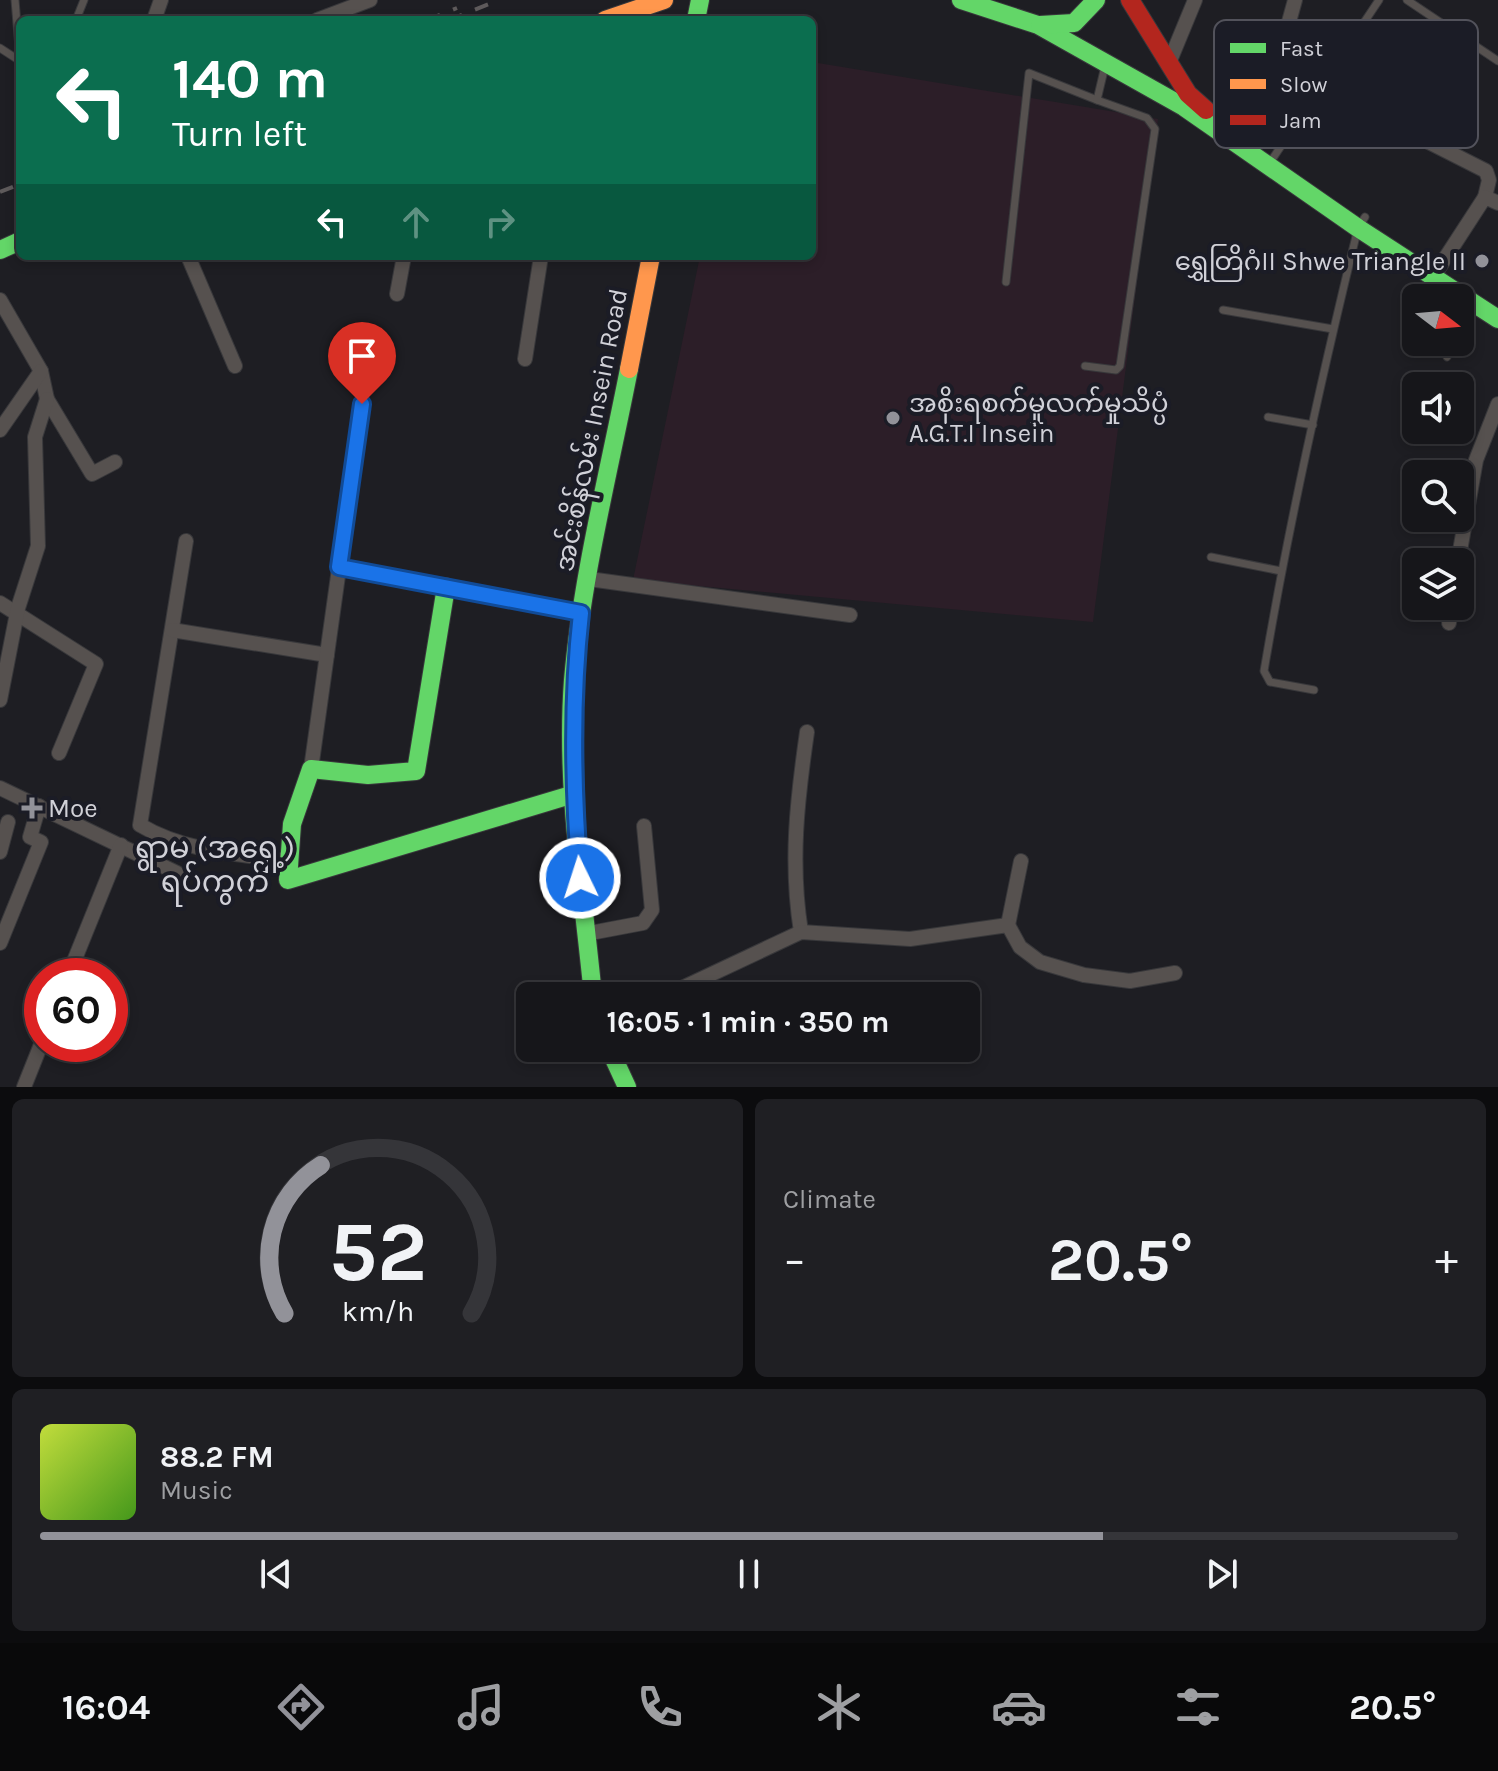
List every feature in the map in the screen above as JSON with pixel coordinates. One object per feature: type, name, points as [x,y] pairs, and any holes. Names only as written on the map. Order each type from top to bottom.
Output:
[{"type":"main road","points":[[617,16],[664,0]]},
{"type":"main road","points":[[961,0],[1038,25],[1106,64],[1192,107],[1214,123]]},
{"type":"main road","points":[[1038,25],[1074,23],[1096,0]]},
{"type":"main road","points":[[1113,0],[1192,107]]},
{"type":"main road","points":[[1130,0],[1192,107]]},
{"type":"main road","points":[[1250,148],[1436,272],[1498,305]]},
{"type":"main road","name":"အင်းစိန်လမ်း Insein Road","points":[[591,982],[574,794],[573,683],[581,613],[650,260]]},
{"type":"main road","points":[[1436,272],[1475,305],[1498,319]]},
{"type":"main road","points":[[446,587],[416,771],[368,775],[311,769],[301,791],[285,860],[288,880],[574,794]]},
{"type":"main road","points":[[615,1062],[627,1087]]},
{"type":"street","points":[[328,16],[370,0]]},
{"type":"street","points":[[1169,63],[1195,0]]},
{"type":"street","points":[[1289,20],[1295,0]]},
{"type":"street","points":[[1436,272],[1492,200],[1486,171],[1441,148]]},
{"type":"street","points":[[190,260],[235,366]]},
{"type":"street","points":[[397,294],[403,260]]},
{"type":"street","points":[[525,359],[540,260]]},
{"type":"street","points":[[0,300],[41,371],[47,399],[92,474],[115,462]]},
{"type":"street","points":[[0,430],[41,371]]},
{"type":"street","points":[[0,700],[17,616],[38,546],[35,437],[47,399]]},
{"type":"street","points":[[311,769],[362,404]]},
{"type":"street","points":[[1460,548],[1476,460],[1498,404]]},
{"type":"street","points":[[186,541],[140,825],[164,840],[285,860]]},
{"type":"street","points":[[339,567],[581,613]]},
{"type":"street","points":[[589,579],[850,615]]},
{"type":"street","points":[[0,603],[96,664],[59,753]]},
{"type":"street","points":[[172,630],[327,655]]},
{"type":"street","points":[[801,932],[793,884],[793,852],[795,809],[807,732]]},
{"type":"street","points":[[0,788],[177,873]]},
{"type":"street","points":[[0,943],[41,842],[30,837],[39,806]]},
{"type":"street","points":[[0,852],[8,822]]},
{"type":"street","points":[[585,934],[643,923],[652,910],[644,826]]},
{"type":"street","points":[[75,958],[121,845]]},
{"type":"street","points":[[1021,861],[1008,925],[1020,947],[1040,962],[1084,975],[1130,981],[1175,973]]},
{"type":"street","points":[[695,982],[801,932],[910,939],[1008,925]]},
{"type":"street","points":[[24,1087],[34,1062]]},
{"type":"lane","points":[[1366,20],[1379,0]]},
{"type":"lane","points":[[1407,0],[1437,20]]},
{"type":"lane","points":[[1478,48],[1498,61]]},
{"type":"lane","points":[[1097,100],[1106,64]]},
{"type":"lane","points":[[1006,282],[1029,73],[1147,118],[1155,129],[1120,366],[1116,370],[1085,366]]},
{"type":"lane","points":[[1271,162],[1280,148]]},
{"type":"lane","points":[[1314,690],[1266,679],[1281,571],[1333,329],[1361,222]]},
{"type":"lane","points":[[1223,310],[1333,329]]},
{"type":"lane","points":[[1268,417],[1313,425]]},
{"type":"lane","points":[[1211,557],[1281,571]]},
{"type":"shaded area","name":"အစိုးရစက်မှုလက်မှုသိပ္ပံ A.G.T.I Insein","points":[[816,63],[1158,119],[1093,622],[633,580],[699,260],[816,260]]},
{"type":"railway","points":[[459,16],[499,0]]},
{"type":"railway","points":[[437,16],[457,8]]},
{"type":"railway","points":[[0,192],[16,186]]},
{"type":"traffic: fast","points":[[697,16],[700,0]]},
{"type":"traffic: fast","points":[[961,0],[1038,25],[1184,107],[1214,128]]},
{"type":"traffic: fast","points":[[1040,25],[1074,23],[1096,0]]},
{"type":"traffic: fast","points":[[1243,148],[1498,319]]},
{"type":"traffic: fast","points":[[0,250],[16,243]]},
{"type":"traffic: fast","points":[[591,982],[573,799],[573,680],[589,563],[629,369]]},
{"type":"traffic: fast","points":[[446,587],[416,771],[368,775],[311,769],[292,824],[288,880],[574,794]]},
{"type":"traffic: fast","points":[[615,1062],[627,1087]]},
{"type":"traffic: slow","points":[[617,16],[664,0]]},
{"type":"traffic: slow","points":[[629,369],[650,260]]},
{"type":"traffic: jam","points":[[1130,0],[1188,94],[1206,110]]},
{"type":"place","name":"ရွှေတြိဂံII Shwe Triangle II","points":[[1482,261]]},
{"type":"place","name":"အစိုးရစက်မှုလက်မှုသိပ္ပံ A.G.T.I Insein","points":[[893,418]]},
{"type":"place","name":"Moe","points":[[32,808]]},
{"type":"district","name":"ရွာမ (အရှေ့) ရပ်ကွက်","points":[[215,865]]},
{"type":"route","points":[[362,404],[339,567],[581,613],[573,683],[573,781],[580,878]]}]
